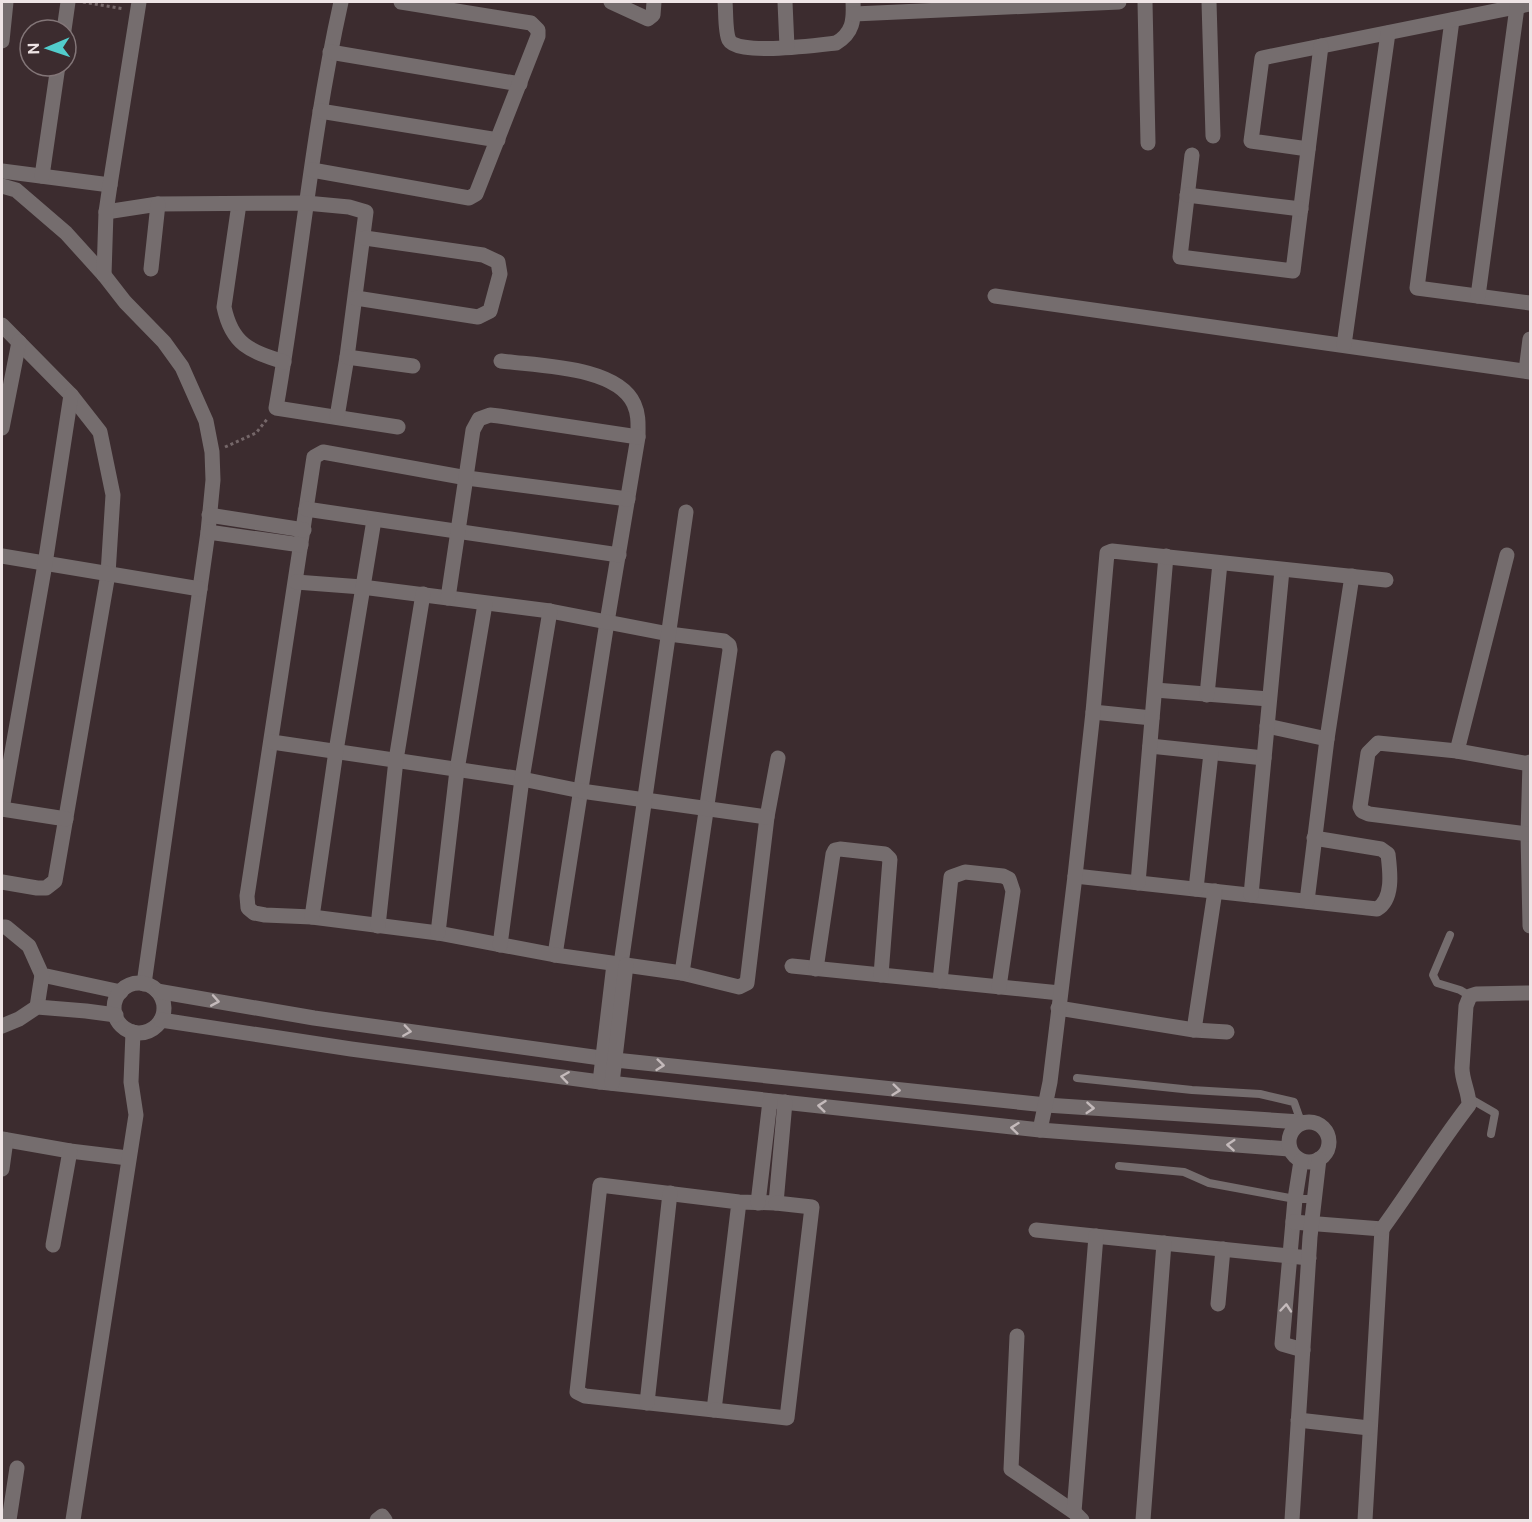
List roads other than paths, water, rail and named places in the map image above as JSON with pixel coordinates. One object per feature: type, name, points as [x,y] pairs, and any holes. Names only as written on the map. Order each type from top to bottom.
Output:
[{"type":"street","points":[[2,41],[6,2]]},
{"type":"street","points":[[66,18],[68,2]]},
{"type":"street","points":[[341,2],[330,52],[276,408],[398,428]]},
{"type":"street","points":[[312,170],[469,198],[477,194],[538,36],[538,30],[531,22],[401,2]]},
{"type":"street","points":[[611,2],[648,19],[653,15],[654,2]]},
{"type":"street","points":[[725,2],[729,39],[733,44],[744,48],[765,49],[836,43],[845,38],[850,30],[853,8],[1119,2]]},
{"type":"street","points":[[785,2],[787,47]]},
{"type":"street","points":[[1145,2],[1148,143]]},
{"type":"street","points":[[1209,2],[1213,136]]},
{"type":"street","points":[[1308,148],[1251,141],[1262,58],[1524,5],[1478,296]]},
{"type":"street","points":[[104,275],[106,212],[138,7]]},
{"type":"street","points":[[1452,20],[1417,288],[1530,303]]},
{"type":"street","points":[[1344,345],[1388,33]]},
{"type":"street","points":[[1192,155],[1180,257],[1293,271],[1321,46]]},
{"type":"street","points":[[330,52],[520,84]]},
{"type":"street","points":[[42,176],[56,78]]},
{"type":"street","points":[[321,111],[498,140]]},
{"type":"street","points":[[2,171],[110,185]]},
{"type":"street","points":[[2,186],[16,190],[66,233],[125,302],[164,342],[182,367],[206,421],[212,452],[213,480],[208,532],[150,987],[164,1005],[161,1020],[152,1030],[141,1033],[125,1029],[119,1023],[115,1007],[121,992],[128,986],[150,987],[314,1018],[608,1059],[1046,1106],[1310,1121],[1318,1123],[1329,1137],[1326,1154],[1319,1160],[1301,1161],[1289,1149],[1288,1138],[1293,1128],[1301,1122]]},
{"type":"street","points":[[1187,195],[1301,209]]},
{"type":"street","points":[[106,212],[158,204],[306,202],[355,208],[366,212],[356,298],[337,417]]},
{"type":"street","points":[[151,269],[158,204]]},
{"type":"street","points":[[239,204],[224,307],[228,322],[240,342],[264,356],[284,362]]},
{"type":"street","points":[[356,298],[478,316],[490,311],[500,274],[498,262],[483,255],[364,238]]},
{"type":"street","points":[[995,296],[1528,372],[1530,339]]},
{"type":"street","points":[[2,325],[71,395],[100,432],[113,495],[108,574],[55,881],[46,888],[2,882]]},
{"type":"street","points":[[2,428],[19,342]]},
{"type":"street","points":[[347,357],[412,366]]},
{"type":"street","points":[[501,360],[594,374],[614,382],[634,403],[638,416],[638,436],[555,955]]},
{"type":"street","points":[[66,819],[2,809],[45,564],[71,395]]},
{"type":"street","points":[[448,598],[476,422],[484,416],[499,416],[638,436]]},
{"type":"street","points":[[628,499],[467,477],[323,452],[314,457],[247,896],[248,908],[265,915],[312,917],[438,933],[555,955],[682,973],[739,987],[747,983],[767,817],[778,758]]},
{"type":"street","points":[[306,509],[619,555]]},
{"type":"street","points":[[606,1082],[686,512]]},
{"type":"street","points":[[209,515],[302,538]]},
{"type":"street","points":[[312,917],[336,751],[374,520]]},
{"type":"street","points":[[208,532],[302,538]]},
{"type":"street","points":[[1040,1130],[1046,1106],[1075,876],[1107,553],[1112,551],[1166,556],[1386,580]]},
{"type":"street","points":[[1457,751],[1507,555]]},
{"type":"street","points":[[2,556],[200,589]]},
{"type":"street","points":[[1138,883],[1166,556]]},
{"type":"street","points":[[1207,695],[1220,563]]},
{"type":"street","points":[[1251,895],[1282,570]]},
{"type":"street","points":[[1307,902],[1327,739],[1352,576]]},
{"type":"street","points":[[296,582],[362,587],[550,611],[669,634],[724,641],[729,645],[708,808],[682,973]]},
{"type":"street","points":[[378,926],[396,760],[423,594]]},
{"type":"street","points":[[438,933],[458,770],[485,604]]},
{"type":"street","points":[[500,945],[522,779],[550,611]]},
{"type":"street","points":[[1155,690],[1269,699]]},
{"type":"street","points":[[1093,712],[1152,718]]},
{"type":"street","points":[[1267,726],[1327,739]]},
{"type":"street","points":[[272,742],[522,779],[581,791],[767,817]]},
{"type":"street","points":[[1528,834],[1369,814],[1362,811],[1360,807],[1368,753],[1378,743],[1457,751],[1530,763],[1528,834],[1530,926]]},
{"type":"street","points":[[1150,746],[1264,758]]},
{"type":"street","points":[[1196,889],[1211,753]]},
{"type":"street","points":[[1075,876],[1377,909],[1383,906],[1388,897],[1388,854],[1381,849],[1314,838]]},
{"type":"street","points":[[816,969],[833,854],[835,850],[840,849],[885,854],[890,859],[881,975]]},
{"type":"street","points":[[940,981],[951,877],[965,873],[1003,876],[1009,879],[1013,891],[999,987]]},
{"type":"street","points":[[1194,1030],[1215,891]]},
{"type":"street","points":[[2,927],[6,927],[29,946],[42,975],[37,1007]]},
{"type":"street","points":[[792,966],[999,987],[1194,1030],[1227,1032]]},
{"type":"street","points":[[42,975],[121,992]]},
{"type":"street","points":[[1365,1521],[1382,1229],[1442,1140],[1469,1105],[1462,1068],[1466,1006],[1470,996],[1530,993]]},
{"type":"street","points":[[2,1026],[37,1007],[116,1015]]},
{"type":"street","points":[[161,1020],[351,1049],[606,1082],[1040,1130],[1289,1149]]},
{"type":"street","points":[[73,1521],[136,1115],[130,1082],[133,1032]]},
{"type":"street","points":[[758,1203],[777,1101]]},
{"type":"street","points":[[776,1203],[777,1101]]},
{"type":"street","points":[[1174,1140],[1176,1114]]},
{"type":"street","points":[[2,1169],[4,1140],[128,1158]]},
{"type":"street","points":[[53,1245],[70,1151]]},
{"type":"street","points":[[1292,1521],[1311,1223],[1319,1160]]},
{"type":"street","points":[[1301,1161],[1294,1199],[1282,1344],[1303,1350]]},
{"type":"street","points":[[600,1185],[758,1203],[812,1207],[787,1418],[585,1396],[577,1392],[600,1185]]},
{"type":"street","points":[[647,1403],[670,1193]]},
{"type":"street","points":[[714,1410],[739,1202]]},
{"type":"street","points":[[1293,1222],[1382,1229]]},
{"type":"street","points":[[1036,1230],[1309,1258]]},
{"type":"street","points":[[1078,1516],[1096,1236]]},
{"type":"street","points":[[1143,1521],[1164,1243]]},
{"type":"street","points":[[1218,1304],[1223,1249]]},
{"type":"street","points":[[1017,1336],[1011,1469],[1078,1516]]},
{"type":"street","points":[[1298,1420],[1369,1428]]},
{"type":"street","points":[[9,1521],[18,1468]]},
{"type":"street","points":[[377,1521],[382,1516],[385,1521]]},
{"type":"lane","points":[[1450,934],[1432,975],[1437,983],[1460,990],[1470,996]]},
{"type":"lane","points":[[1077,1078],[1192,1090],[1260,1094],[1294,1102],[1301,1122]]},
{"type":"lane","points":[[1469,1098],[1495,1113],[1491,1134]]},
{"type":"lane","points":[[1119,1166],[1184,1172],[1209,1183],[1294,1199],[1314,1199]]}]
